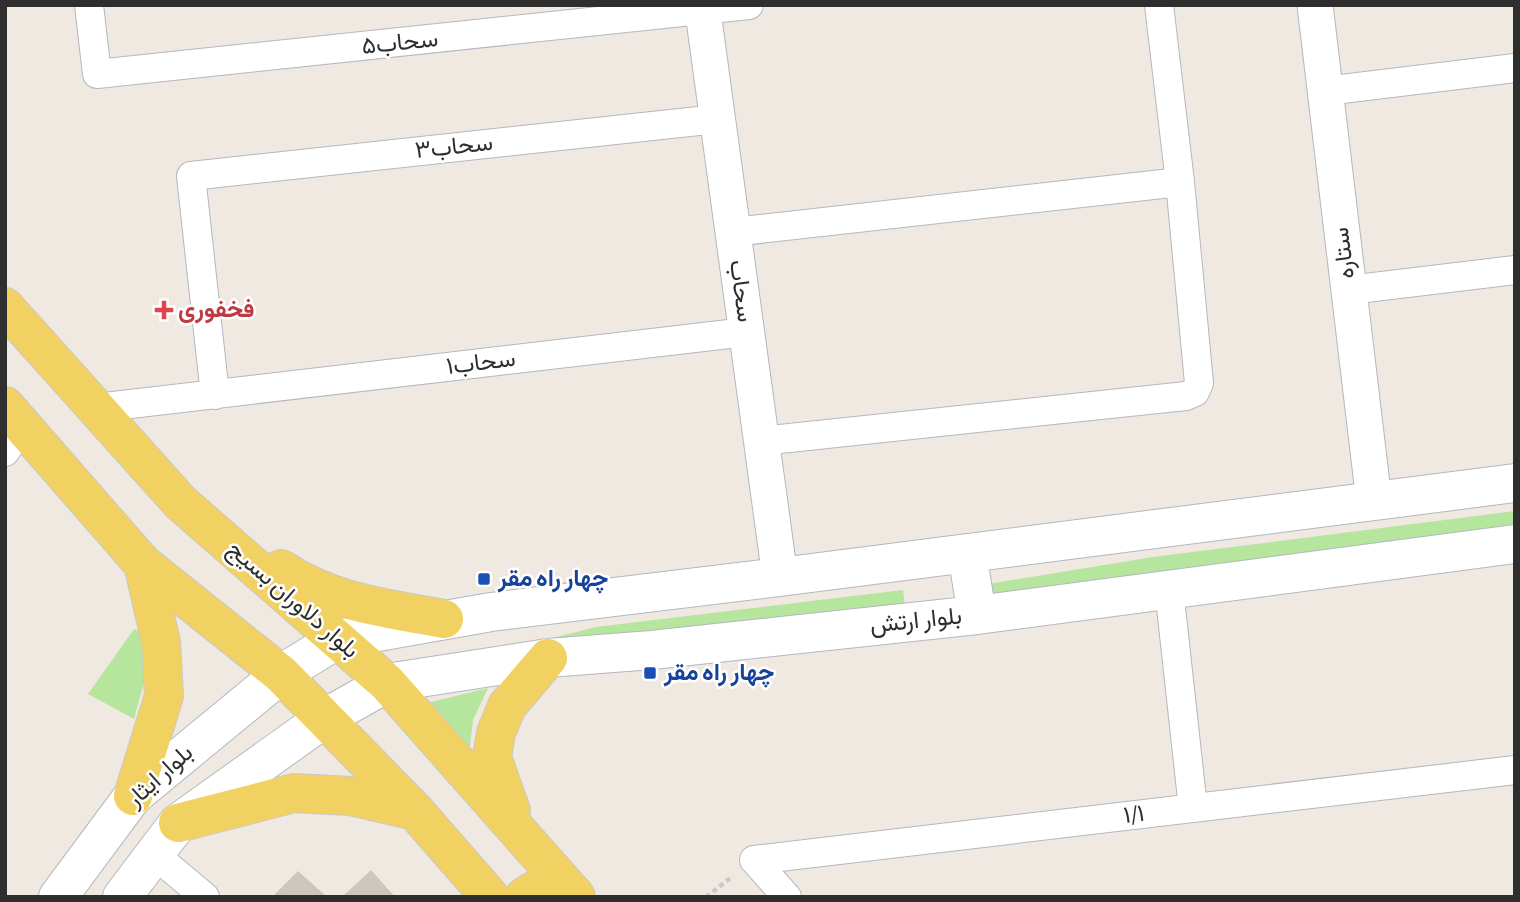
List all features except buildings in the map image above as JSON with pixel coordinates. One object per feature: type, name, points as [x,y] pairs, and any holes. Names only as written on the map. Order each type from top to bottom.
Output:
[{"type":"main road","name":"بلوار دلاوران بسیج","points":[[5,307],[181,503],[387,683],[575,895]]},
{"type":"main road","points":[[11,428],[143,564],[281,674],[326,718],[415,811],[490,897]]},
{"type":"main road","points":[[338,639],[444,619],[1515,483]]},
{"type":"main road","points":[[181,503],[304,584],[356,603],[444,619]]},
{"type":"main road","name":"بلوار ارتش","points":[[326,718],[387,683],[548,658],[652,650],[977,615],[1515,544]]},
{"type":"main road","points":[[967,553],[977,615]]},
{"type":"main road","points":[[133,796],[164,696],[161,642],[143,564]]},
{"type":"main road","name":"بلوار ایثار","points":[[58,897],[133,796],[281,674],[338,639]]},
{"type":"main road","points":[[517,829],[492,757],[496,733],[507,706],[548,658]]},
{"type":"main road","name":"بلوار ایثار","points":[[122,897],[178,824],[326,718]]},
{"type":"main road","points":[[178,824],[294,793],[351,796],[415,811]]},
{"type":"main road","points":[[524,897],[540,886],[557,886],[575,895]]},
{"type":"street","name":"۵سحاب","points":[[89,5],[97,74],[749,5]]},
{"type":"street","points":[[761,442],[1186,396],[1195,392],[1199,383],[1180,181],[1159,5]]},
{"type":"street","name":"ستاره","points":[[1315,5],[1374,501]]},
{"type":"street","name":"سحاب","points":[[702,8],[780,577]]},
{"type":"street","points":[[1325,91],[1515,68]]},
{"type":"street","name":"۳سحاب","points":[[215,395],[191,176],[717,119]]},
{"type":"street","points":[[733,232],[1180,181]]},
{"type":"street","points":[[1349,290],[1515,270]]},
{"type":"street","name":"۱سحاب","points":[[96,408],[746,332]]},
{"type":"street","points":[[1169,589],[1193,808]]},
{"type":"street","name":"۱/۱","points":[[754,860],[1515,770]]},
{"type":"street","points":[[155,855],[205,897]]},
{"type":"street","points":[[754,860],[787,897]]},
{"type":"path","points":[[706,897],[754,860]]},
{"type":"green space","points":[[1515,511],[1515,531],[983,599],[982,585],[1153,557]]},
{"type":"green space","points":[[903,590],[905,607],[422,659],[509,649],[596,627]]},
{"type":"green space","points":[[134,629],[143,633],[146,675],[134,719],[88,694]]},
{"type":"green space","points":[[488,688],[473,720],[469,754],[427,703]]},
{"type":"place","name":"فخفوری","points":[[164,310]]},
{"type":"place","name":"چهار راه مقر‍","points":[[484,579]]},
{"type":"place","name":"چهار راه مقر","points":[[650,673]]}]
